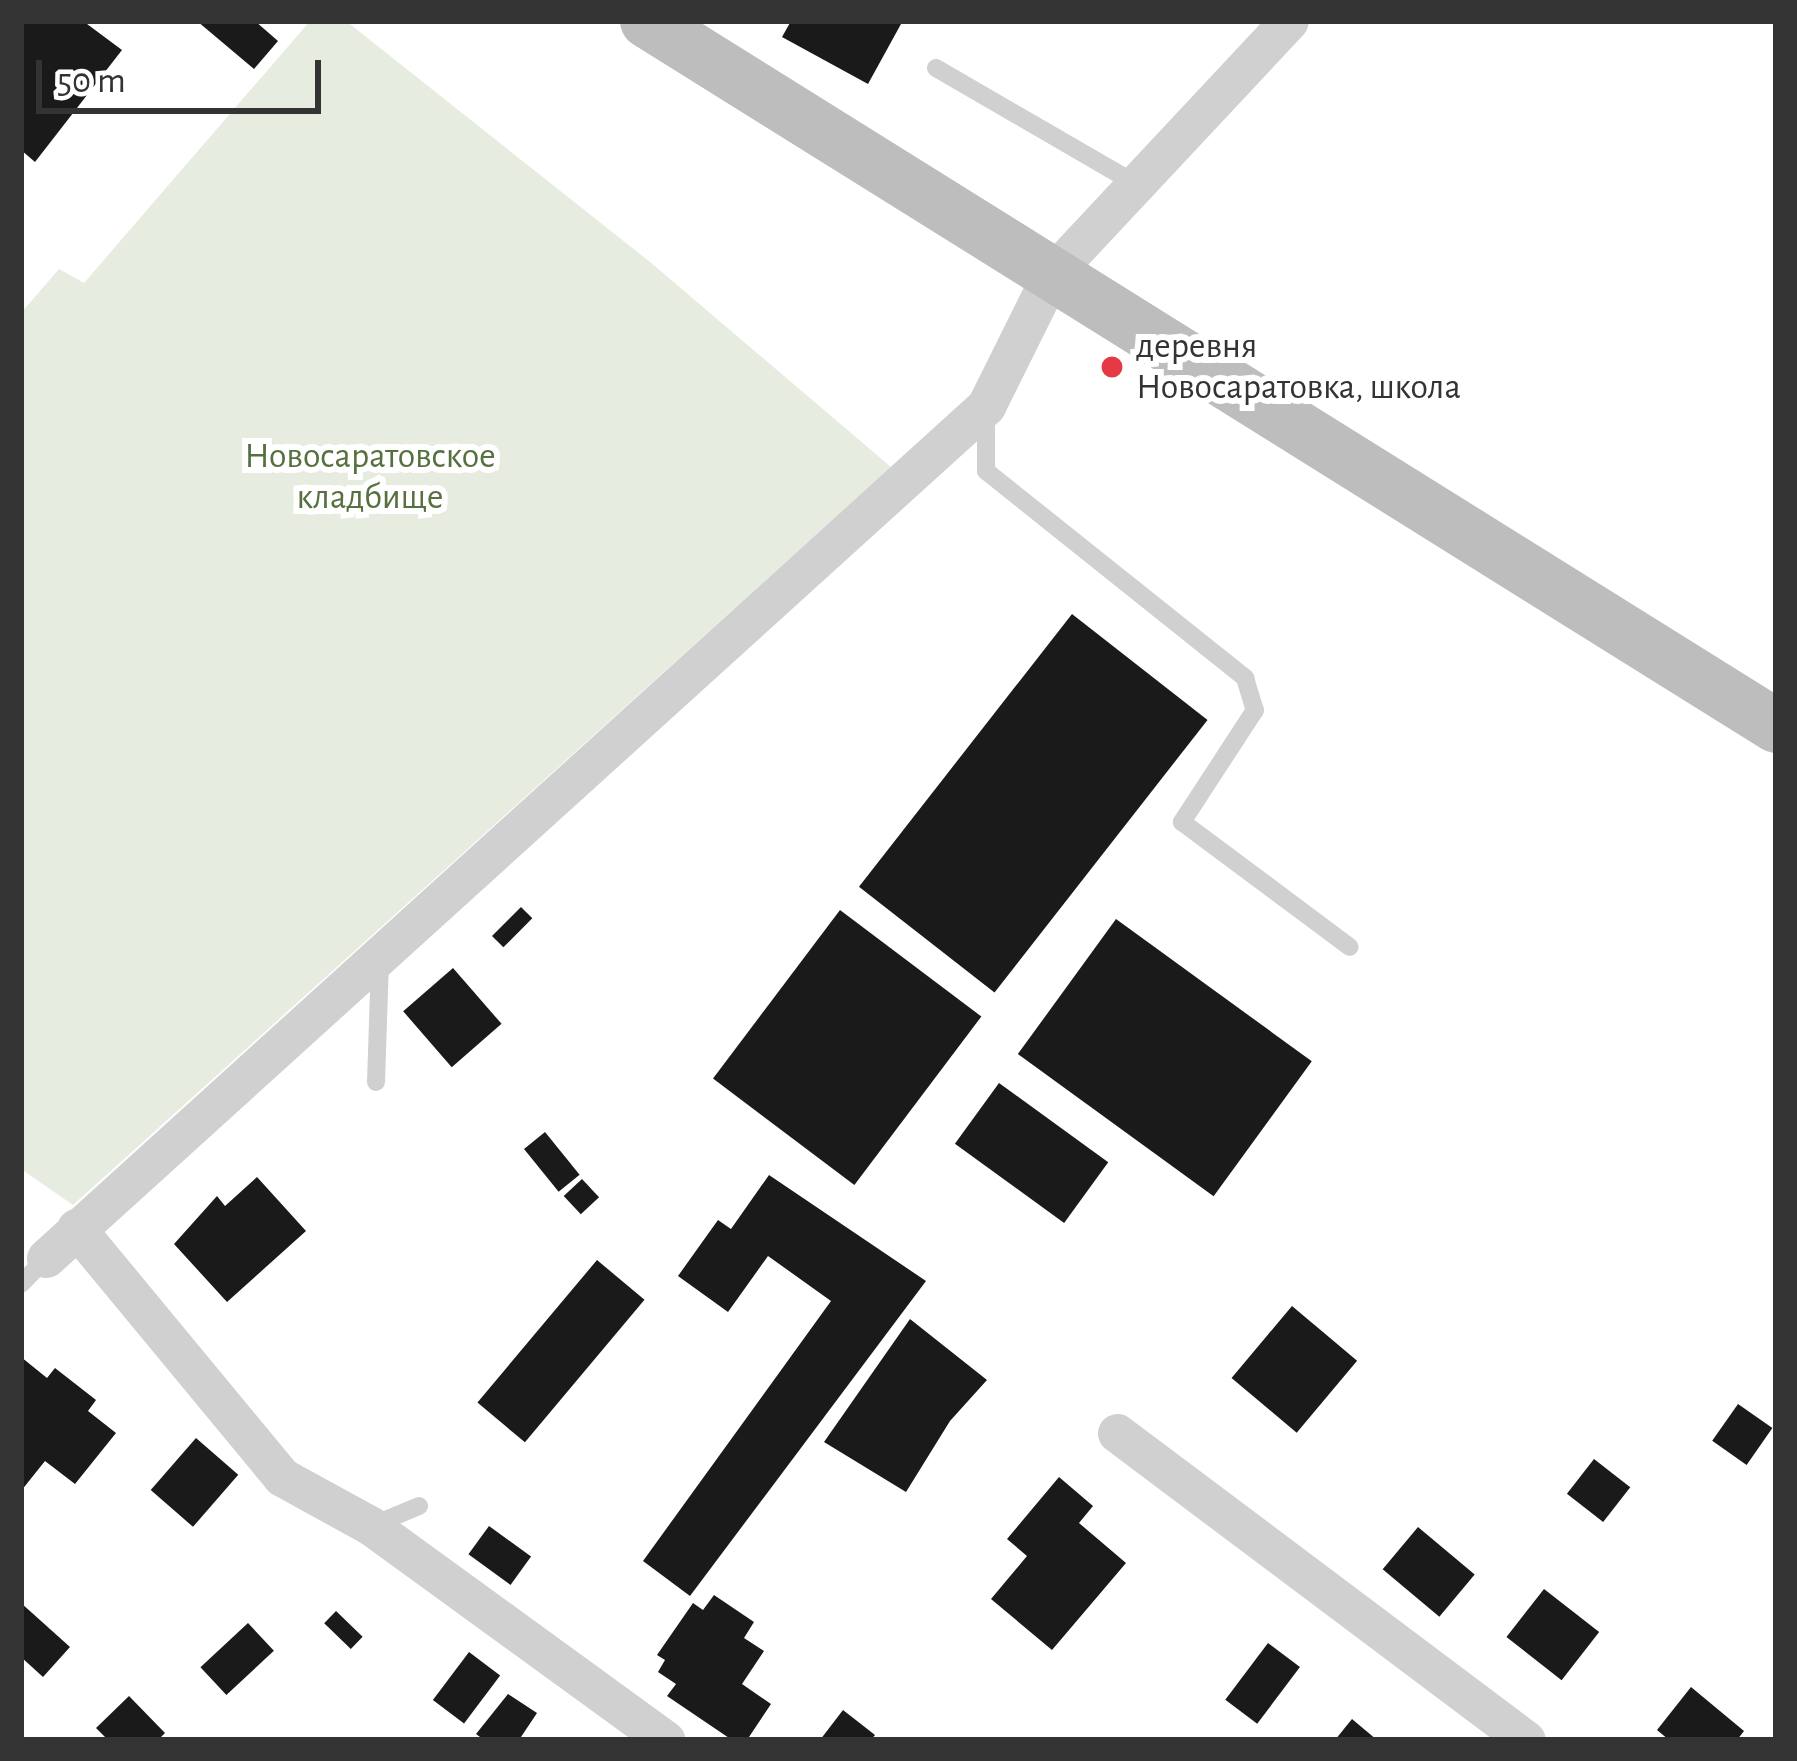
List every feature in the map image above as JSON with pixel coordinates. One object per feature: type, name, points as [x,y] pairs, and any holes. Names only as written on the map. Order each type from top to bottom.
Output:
[{"type":"main road","points":[[647,21],[1776,726]]},
{"type":"street","points":[[33,1271],[986,406],[1051,275],[1289,21]]},
{"type":"street","points":[[76,1228],[283,1477],[371,1526],[666,1740]]},
{"type":"street","points":[[1117,1433],[1526,1740]]},
{"type":"lane","points":[[936,68],[1136,184]]},
{"type":"lane","points":[[986,406],[986,471],[1245,678],[1256,710],[1182,823],[1350,947]]},
{"type":"lane","points":[[376,1082],[380,957]]},
{"type":"lane","points":[[371,1526],[418,1506]]},
{"type":"green space","name":"Новосаратовское кладбище","points":[[310,21],[346,21],[650,262],[891,467],[73,1205],[21,1169],[21,313],[59,269],[84,283]]},
{"type":"building","points":[[21,21],[83,21],[122,50],[35,162],[21,150]]},
{"type":"building","points":[[197,21],[255,21],[278,41],[254,69]]},
{"type":"building","points":[[791,21],[901,24],[868,84],[782,37]]},
{"type":"building","points":[[1072,614],[1208,720],[995,993],[859,887]]},
{"type":"building","points":[[521,907],[532,918],[503,947],[492,936]]},
{"type":"building","points":[[840,910],[981,1017],[854,1185],[713,1079]]},
{"type":"building","points":[[1116,919],[1312,1061],[1214,1196],[1018,1054]]},
{"type":"building","points":[[453,968],[502,1024],[452,1067],[403,1011]]},
{"type":"building","points":[[999,1083],[1108,1162],[1064,1223],[955,1144]]},
{"type":"building","points":[[545,1132],[580,1175],[559,1192],[524,1149]]},
{"type":"building","points":[[769,1175],[926,1281],[690,1596],[643,1561],[831,1301],[768,1256],[728,1312],[678,1276],[718,1220],[731,1229]]},
{"type":"building","points":[[257,1177],[306,1231],[227,1302],[174,1244],[217,1196],[225,1206]]},
{"type":"building","points":[[582,1179],[599,1197],[581,1214],[564,1196]]},
{"type":"building","points":[[597,1260],[644,1300],[525,1442],[477,1402]]},
{"type":"building","points":[[1292,1306],[1357,1361],[1297,1433],[1232,1378]]},
{"type":"building","points":[[910,1319],[987,1380],[950,1421],[906,1492],[824,1442]]},
{"type":"building","points":[[21,1357],[47,1378],[55,1368],[96,1400],[88,1411],[116,1433],[75,1484],[45,1461],[21,1491]]},
{"type":"building","points":[[1738,1404],[1772,1428],[1747,1465],[1712,1441]]},
{"type":"building","points":[[196,1438],[238,1475],[193,1527],[151,1490]]},
{"type":"building","points":[[1594,1459],[1630,1487],[1603,1522],[1567,1494]]},
{"type":"building","points":[[1059,1477],[1093,1506],[1079,1523],[1126,1563],[1052,1650],[991,1599],[1027,1556],[1007,1539]]},
{"type":"building","points":[[489,1526],[531,1557],[510,1585],[468,1554]]},
{"type":"building","points":[[1418,1527],[1475,1575],[1439,1617],[1383,1569]]},
{"type":"building","points":[[1544,1589],[1599,1632],[1562,1680],[1506,1637]]},
{"type":"building","points":[[714,1595],[754,1622],[744,1638],[764,1651],[742,1684],[771,1704],[747,1740],[732,1740],[667,1696],[676,1684],[658,1672],[665,1660],[657,1655],[693,1603],[703,1610]]},
{"type":"building","points":[[21,1603],[70,1647],[43,1677],[21,1657]]},
{"type":"building","points":[[336,1611],[363,1637],[351,1649],[324,1623]]},
{"type":"building","points":[[248,1623],[274,1651],[226,1695],[200,1667]]},
{"type":"building","points":[[1268,1643],[1300,1667],[1257,1724],[1225,1700]]},
{"type":"building","points":[[469,1652],[500,1675],[464,1723],[433,1700]]},
{"type":"building","points":[[1691,1687],[1744,1731],[1737,1740],[1669,1740],[1657,1730]]},
{"type":"building","points":[[508,1694],[537,1713],[519,1740],[484,1740],[476,1734]]},
{"type":"building","points":[[129,1696],[165,1733],[158,1740],[108,1740],[96,1728]]},
{"type":"building","points":[[843,1710],[875,1735],[871,1740],[820,1740]]},
{"type":"building","points":[[1352,1719],[1377,1740],[1335,1740]]},
{"type":"place","name":"деревня Новосаратовка, школа","points":[[1112,367]]}]
